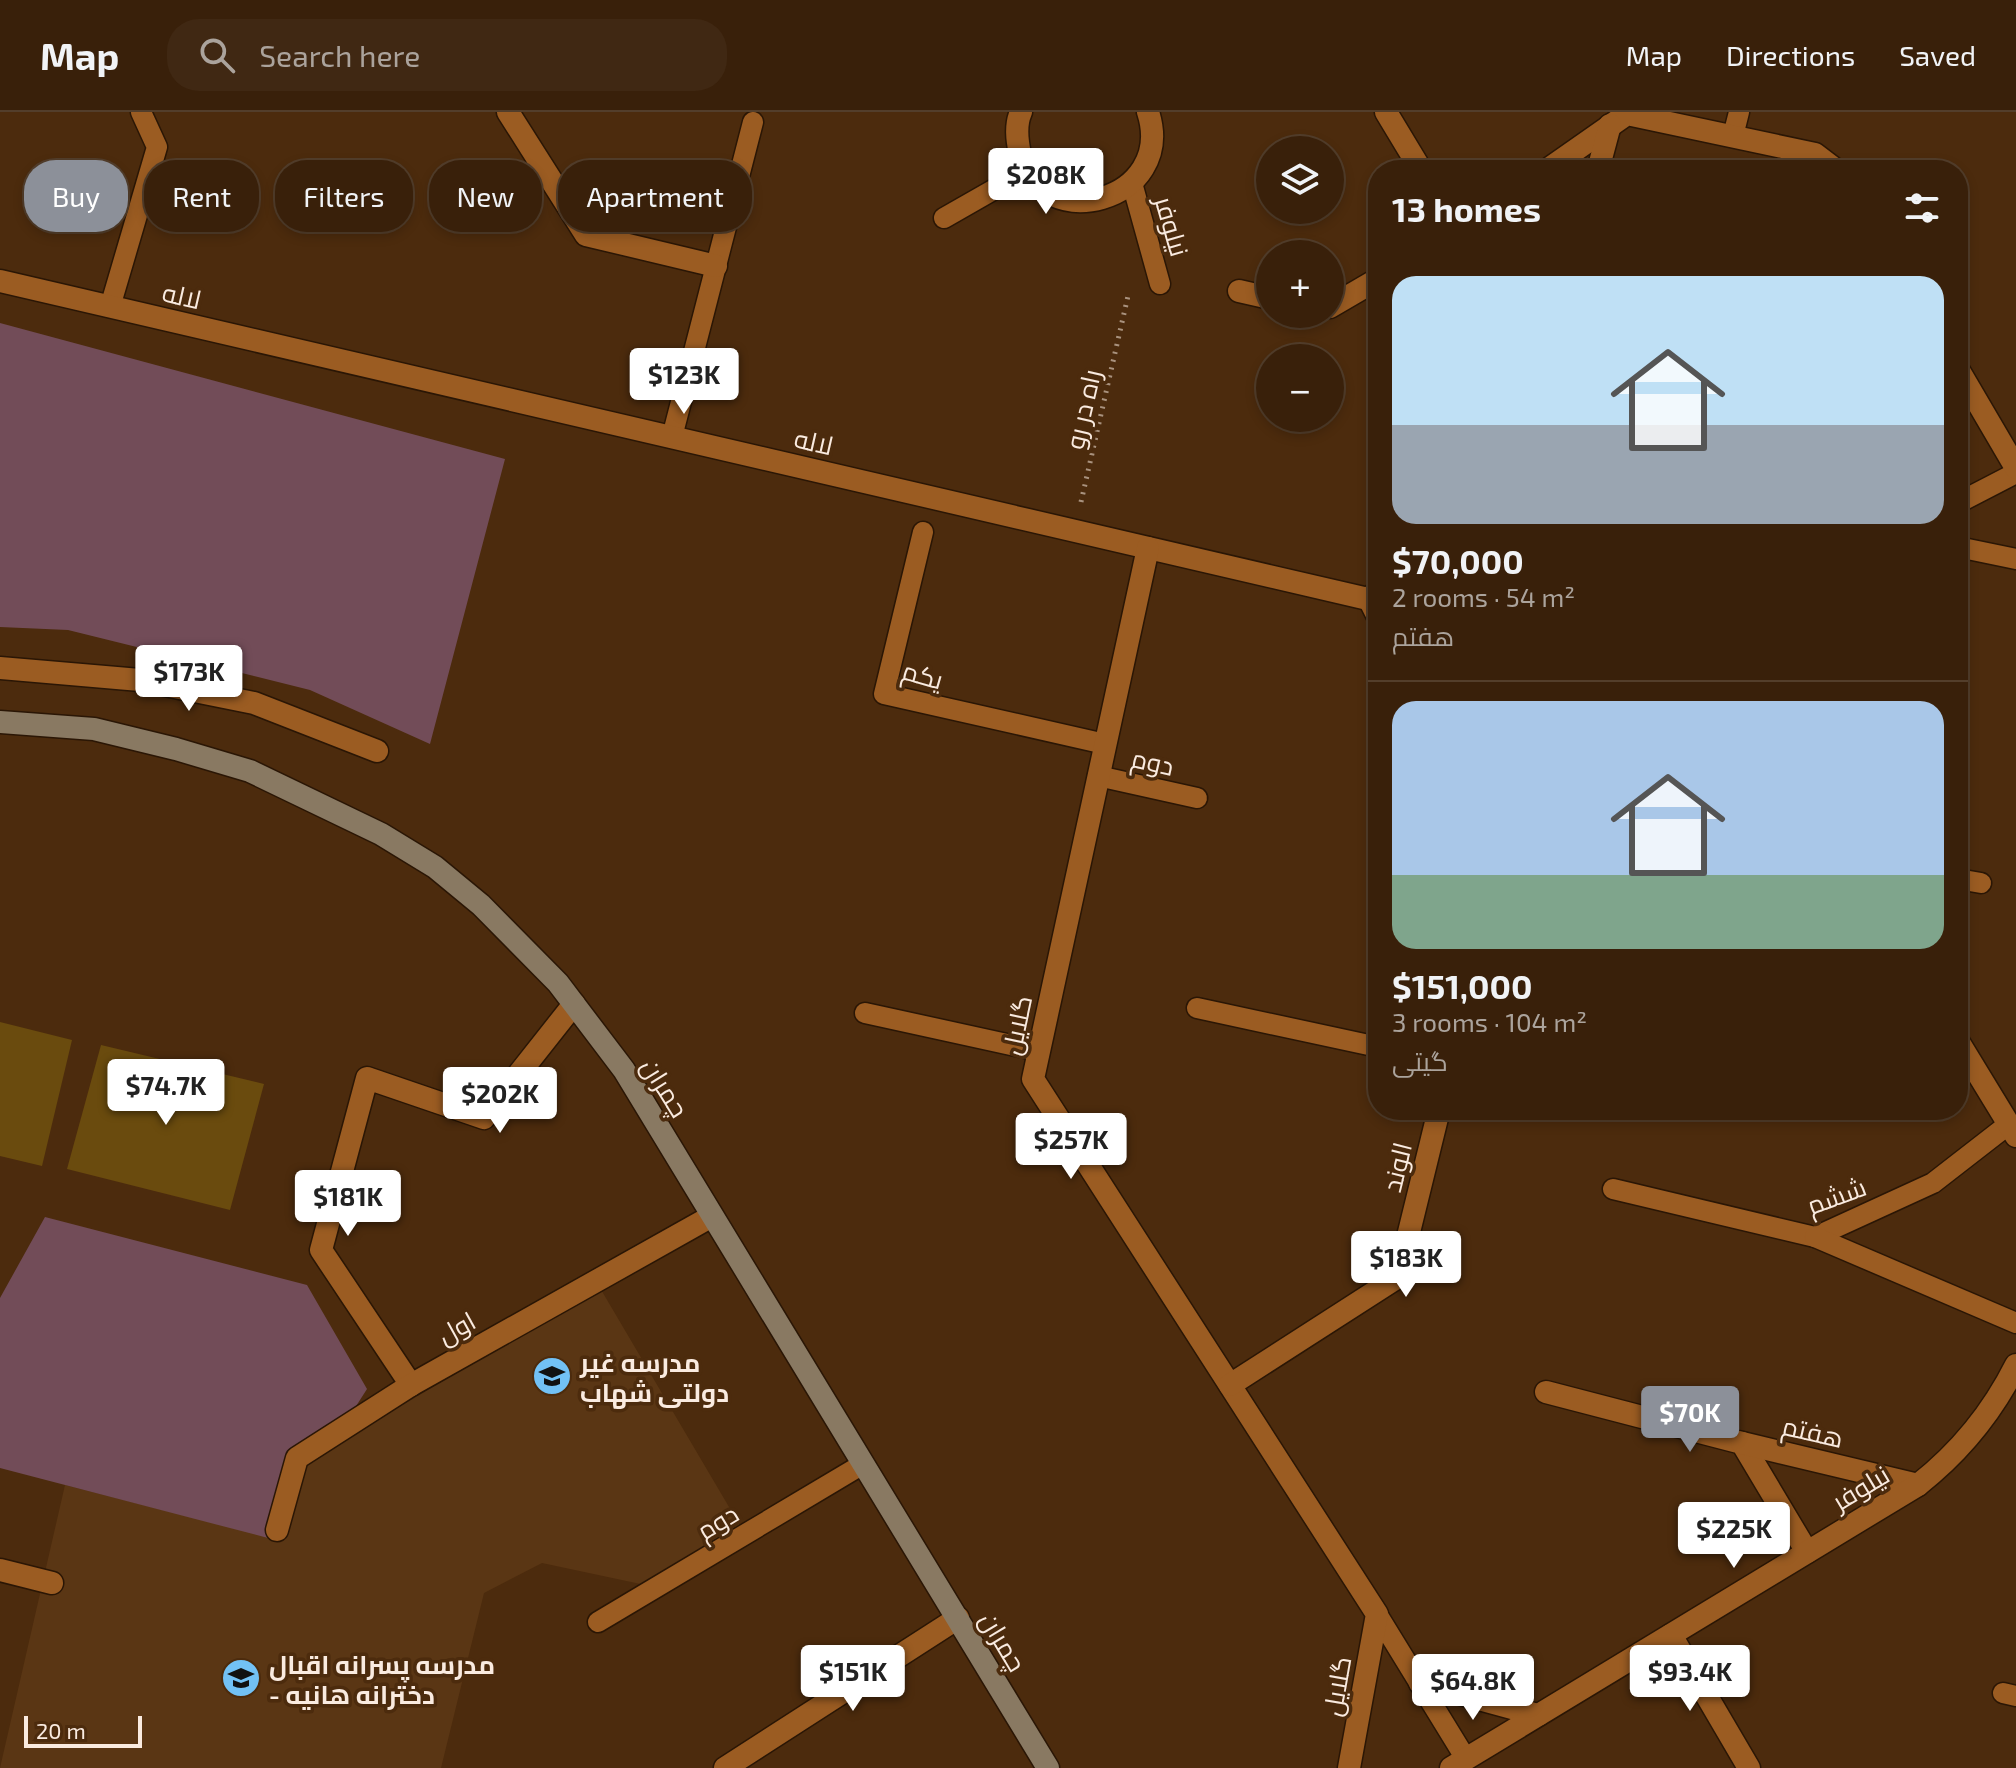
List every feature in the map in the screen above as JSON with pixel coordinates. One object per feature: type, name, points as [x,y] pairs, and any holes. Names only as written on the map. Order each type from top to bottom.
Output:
[{"type":"main road","name":"چمران","points":[[0,722],[94,729],[250,771],[381,834],[435,867],[481,905],[558,983],[624,1070],[1048,1768]]},
{"type":"street","points":[[508,112],[586,235],[716,266]]},
{"type":"street","points":[[1021,112],[1017,140],[1022,161],[1034,179],[1050,193],[1071,201],[1093,201],[1114,195],[1132,183],[1145,166],[1152,145],[1148,112]]},
{"type":"street","points":[[1386,112],[1415,160]]},
{"type":"street","points":[[1559,160],[1607,118],[1627,114],[1815,154],[1823,160]]},
{"type":"street","points":[[1600,160],[1607,118]]},
{"type":"street","name":"لاله","points":[[0,281],[1075,530],[1368,601]]},
{"type":"street","points":[[1344,299],[1368,285]]},
{"type":"street","points":[[1239,291],[1256,295]]},
{"type":"street","points":[[1968,386],[2016,470]]},
{"type":"street","name":"گلایل","points":[[1148,548],[1033,1079],[1377,1614],[1349,1768]]},
{"type":"street","points":[[0,668],[140,680],[254,703],[377,751]]},
{"type":"street","points":[[411,1385],[321,1250],[367,1078],[484,1118],[574,1004]]},
{"type":"street","points":[[1968,1057],[2013,1130]]},
{"type":"street","name":"الوند","points":[[1230,1385],[1398,1277],[1437,1120]]},
{"type":"street","name":"اول","points":[[277,1530],[297,1458],[411,1385],[712,1216]]},
{"type":"street","name":"نیلوفر","points":[[1460,1764],[1918,1485],[1949,1460],[1977,1427],[2003,1391],[2016,1365]]},
{"type":"street","name":"هفتم","points":[[1546,1392],[1918,1485]]},
{"type":"street","name":"هفتم","points":[[1742,1443],[1807,1552]]},
{"type":"street","points":[[0,1570],[52,1583]]},
{"type":"street","points":[[725,1768],[958,1618]]},
{"type":"street","points":[[1671,1635],[1749,1768]]},
{"type":"street","points":[[1420,1683],[1538,1715]]},
{"type":"lane","points":[[110,307],[157,147],[141,112]]},
{"type":"lane","points":[[1733,136],[1739,112]]},
{"type":"lane","points":[[672,437],[753,122]]},
{"type":"lane","points":[[944,218],[1028,170]]},
{"type":"lane","name":"نیلوفر","points":[[1132,183],[1160,284]]},
{"type":"lane","points":[[1968,497],[2016,470]]},
{"type":"lane","name":"یکم","points":[[923,532],[884,694],[1105,744]]},
{"type":"lane","points":[[1968,549],[2016,559]]},
{"type":"lane","name":"دوم","points":[[1098,776],[1197,798]]},
{"type":"lane","points":[[1968,881],[1981,883]]},
{"type":"lane","points":[[1197,1008],[1368,1045]]},
{"type":"lane","points":[[865,1013],[1039,1051]]},
{"type":"lane","name":"ششم","points":[[1613,1189],[1815,1237],[1933,1183],[2013,1130]]},
{"type":"lane","points":[[1815,1237],[2016,1323]]},
{"type":"lane","name":"دوم","points":[[598,1622],[863,1464]]},
{"type":"lane","name":"گلایل","points":[[1377,1614],[1420,1683],[1460,1764]]},
{"type":"path","name":"راه در رو","points":[[1075,530],[1128,296]]},
{"type":"shaded area","points":[[0,323],[505,459],[430,744],[310,690],[68,630],[0,627]]},
{"type":"shaded area","points":[[45,1217],[307,1285],[367,1389],[351,1414],[289,1453],[268,1538],[0,1468],[0,1298]]},
{"type":"shaded area","points":[[600,1288],[742,1529],[650,1586],[542,1563],[484,1593],[441,1768],[0,1768],[65,1485],[280,1540],[303,1464]]},
{"type":"building","points":[[0,1022],[72,1040],[42,1166],[0,1156]]},
{"type":"building","points":[[101,1045],[264,1084],[230,1210],[67,1169]]},
{"type":"place","name":"مدرسه غیر دولتی شهاب","points":[[552,1376]]},
{"type":"place","name":"مدرسه پسرانه اقبال - دخترانه هانیه","points":[[241,1678]]}]
